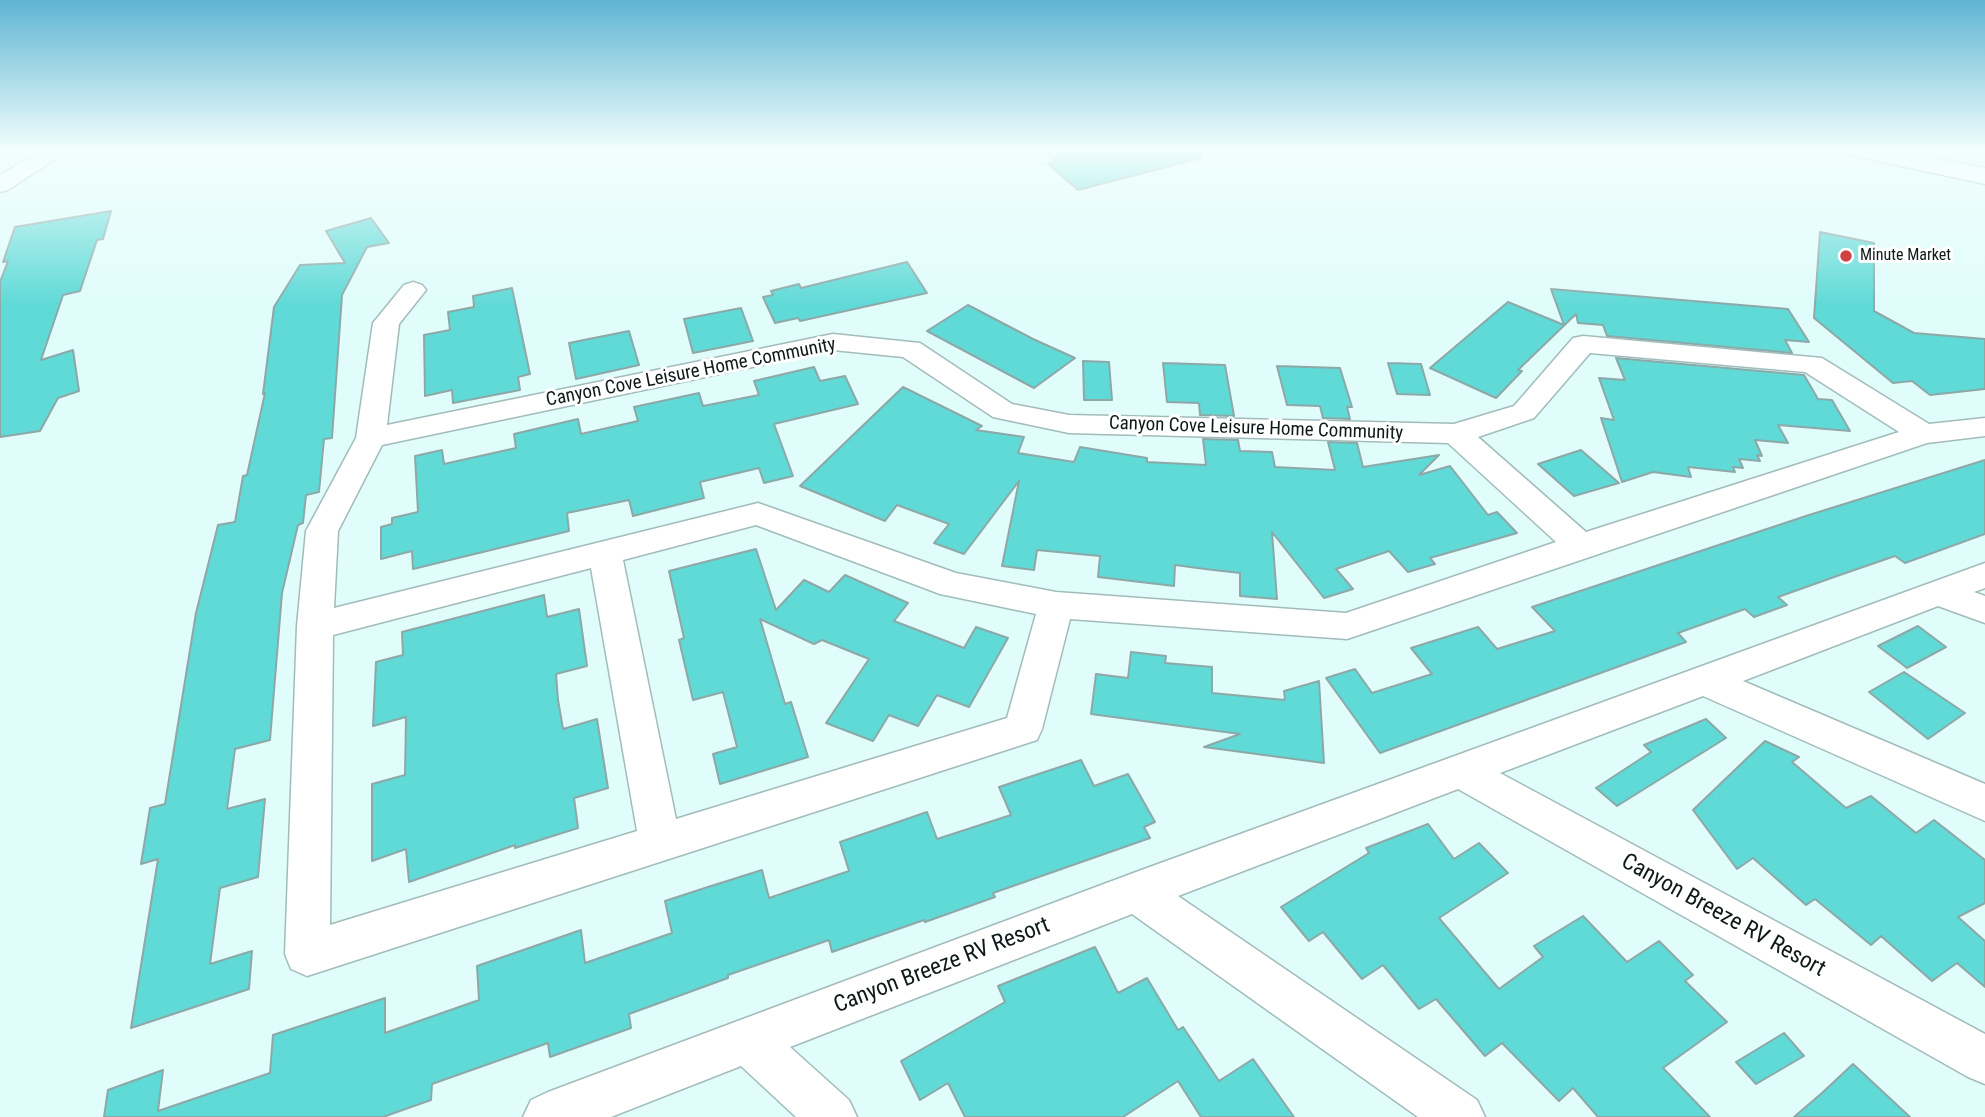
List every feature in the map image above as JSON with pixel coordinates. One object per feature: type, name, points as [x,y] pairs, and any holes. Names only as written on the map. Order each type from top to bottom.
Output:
[{"type":"street","points":[[413,290],[386,323],[371,438],[322,531],[316,626],[307,954],[1023,729],[1056,605]]},
{"type":"street","name":"Canyon Cove Leisure Home Community","points":[[371,438],[833,342],[910,349],[1003,411],[1069,424],[1456,434],[1524,412],[1583,344],[1812,364],[1924,434]]},
{"type":"street","points":[[316,626],[758,514],[951,585],[1056,605],[1347,626],[1924,434],[1985,427]]},
{"type":"street","points":[[1456,434],[1581,546]]},
{"type":"street","points":[[606,552],[660,843]]},
{"type":"street","name":"Canyon Breeze RV Resort","points":[[548,1117],[1136,892],[1985,575]]},
{"type":"street","points":[[1938,593],[1985,610]]},
{"type":"street","points":[[1704,680],[1985,803]]},
{"type":"street","name":"Canyon Breeze RV Resort","points":[[1462,772],[1985,1060]]},
{"type":"street","points":[[1136,892],[1460,1117]]},
{"type":"street","points":[[748,1041],[832,1117]]},
{"type":"building","points":[[111,211],[103,239],[97,240],[80,291],[63,295],[41,360],[73,350],[79,391],[58,398],[40,431],[0,437],[0,282],[8,261],[3,262],[15,227]]},
{"type":"building","points":[[371,218],[389,243],[367,247],[342,295],[332,438],[324,439],[319,492],[306,495],[303,523],[298,525],[282,593],[270,740],[235,749],[227,809],[265,799],[258,877],[220,888],[210,964],[252,951],[249,989],[131,1028],[158,859],[141,864],[150,808],[165,804],[196,613],[218,525],[235,522],[243,476],[247,475],[265,393],[263,394],[274,307],[300,265],[345,263],[326,231]]},
{"type":"building","points":[[1820,232],[1874,243],[1874,311],[1914,333],[1985,339],[1985,389],[1930,395],[1912,381],[1893,383],[1814,318]]},
{"type":"building","points":[[907,262],[927,293],[800,321],[798,318],[775,323],[763,297],[773,295],[771,291],[799,284],[801,288]]},
{"type":"building","points":[[512,288],[530,374],[518,377],[520,390],[453,403],[452,390],[425,396],[424,335],[450,330],[448,312],[474,307],[473,296]]},
{"type":"building","points":[[1551,289],[1788,309],[1809,342],[1785,340],[1792,353],[1607,336],[1603,325],[1578,323],[1576,314],[1518,370],[1522,371],[1496,398],[1430,368],[1508,302],[1564,325]]},
{"type":"building","points":[[968,305],[1075,358],[1034,388],[927,331]]},
{"type":"building","points":[[741,308],[753,341],[693,353],[684,319]]},
{"type":"building","points":[[629,331],[639,365],[576,379],[569,343]]},
{"type":"building","points":[[1616,358],[1804,375],[1818,399],[1832,400],[1850,431],[1778,425],[1788,443],[1755,440],[1762,456],[1757,455],[1760,461],[1739,459],[1743,468],[1733,467],[1735,472],[1688,467],[1691,477],[1653,472],[1622,482],[1601,418],[1614,420],[1599,378],[1625,380]]},
{"type":"building","points":[[1083,361],[1109,362],[1112,400],[1084,400]]},
{"type":"building","points":[[1163,363],[1225,365],[1234,416],[1200,415],[1199,403],[1167,402]]},
{"type":"building","points":[[1388,363],[1421,364],[1430,395],[1397,394]]},
{"type":"building","points":[[1277,366],[1340,368],[1352,407],[1347,407],[1350,419],[1323,418],[1320,406],[1287,405]]},
{"type":"building","points":[[814,367],[820,381],[845,376],[858,404],[774,424],[793,476],[764,483],[759,468],[700,482],[704,498],[633,516],[629,500],[567,513],[569,531],[413,569],[412,551],[381,559],[381,527],[392,524],[392,518],[418,512],[415,456],[442,450],[444,464],[516,448],[514,434],[578,419],[581,434],[638,421],[634,407],[699,393],[703,406],[759,395],[754,381]]},
{"type":"building","points":[[903,387],[982,426],[976,430],[1024,437],[1018,453],[1074,462],[1080,447],[1147,458],[1147,462],[1206,465],[1203,439],[1238,440],[1240,451],[1272,452],[1275,467],[1335,470],[1328,442],[1357,443],[1363,467],[1439,455],[1419,475],[1450,466],[1488,515],[1497,512],[1517,533],[1430,558],[1435,564],[1408,572],[1389,551],[1336,569],[1353,589],[1324,598],[1272,532],[1277,599],[1240,596],[1240,573],[1175,565],[1174,586],[1098,577],[1100,556],[1037,550],[1034,570],[1002,566],[1019,481],[964,554],[934,543],[949,524],[897,505],[885,521],[800,486]]},
{"type":"building","points":[[1581,450],[1619,483],[1574,496],[1538,464]]},
{"type":"building","points":[[1985,460],[1985,534],[1905,563],[1895,556],[1778,597],[1787,605],[1754,617],[1745,609],[1678,633],[1686,642],[1380,753],[1326,678],[1355,669],[1372,693],[1432,674],[1411,648],[1478,627],[1497,649],[1555,631],[1532,607]]},
{"type":"building","points":[[756,549],[776,610],[804,580],[829,592],[845,575],[908,603],[894,621],[964,648],[976,627],[1008,638],[969,707],[937,695],[918,726],[889,715],[873,741],[826,723],[869,659],[822,640],[814,644],[760,619],[785,704],[791,702],[808,757],[720,784],[713,754],[737,747],[723,692],[693,700],[679,640],[684,638],[669,571]]},
{"type":"building","points":[[544,595],[547,617],[579,609],[587,666],[556,674],[558,700],[563,729],[597,719],[608,788],[574,798],[578,828],[515,848],[515,845],[409,882],[406,849],[372,861],[372,784],[405,775],[406,717],[373,726],[376,662],[403,655],[402,632]]},
{"type":"building","points":[[1918,626],[1946,647],[1907,668],[1878,646]]},
{"type":"building","points":[[1131,652],[1166,656],[1165,663],[1212,667],[1212,693],[1285,700],[1284,691],[1319,681],[1324,763],[1204,747],[1240,734],[1091,714],[1096,674],[1128,678]]},
{"type":"building","points":[[1904,672],[1965,713],[1928,739],[1869,692]]},
{"type":"building","points":[[1706,719],[1726,738],[1617,806],[1596,788],[1651,752],[1644,745]]},
{"type":"building","points":[[1765,741],[1799,757],[1792,762],[1846,808],[1871,796],[1916,833],[1934,820],[1985,860],[1985,903],[1958,917],[1985,941],[1985,987],[1957,963],[1932,981],[1881,936],[1871,945],[1815,899],[1806,905],[1753,858],[1737,869],[1693,810]]},
{"type":"building","points":[[1081,760],[1094,786],[1128,774],[1155,822],[1144,827],[1150,838],[993,893],[995,897],[925,922],[924,920],[832,952],[829,940],[728,975],[728,978],[629,1014],[631,1028],[550,1057],[548,1043],[432,1084],[431,1100],[383,1117],[104,1117],[108,1090],[163,1070],[158,1111],[270,1073],[273,1035],[385,998],[385,1033],[479,1000],[477,966],[581,930],[585,963],[672,933],[665,901],[762,870],[769,898],[849,871],[840,842],[927,812],[937,839],[1011,815],[999,787]]},
{"type":"building","points":[[1428,824],[1454,859],[1479,843],[1508,873],[1439,918],[1499,989],[1543,957],[1534,946],[1583,916],[1627,962],[1659,941],[1693,975],[1685,981],[1727,1022],[1663,1068],[1710,1117],[1598,1117],[1573,1088],[1559,1101],[1502,1043],[1485,1056],[1436,999],[1419,1009],[1383,965],[1362,979],[1323,932],[1309,941],[1281,907],[1369,853],[1366,848]]},
{"type":"building","points":[[1095,947],[1118,993],[1147,978],[1178,1030],[1183,1027],[1219,1081],[1253,1059],[1294,1117],[1201,1117],[1178,1081],[1123,1117],[965,1117],[948,1083],[920,1100],[901,1061],[1005,1002],[998,986]]},
{"type":"building","points":[[1784,1033],[1804,1056],[1756,1084],[1736,1062]]},
{"type":"building","points":[[1853,1064],[1910,1117],[1794,1117],[1822,1093]]},
{"type":"place","name":"Minute Market","points":[[1846,256]]}]
